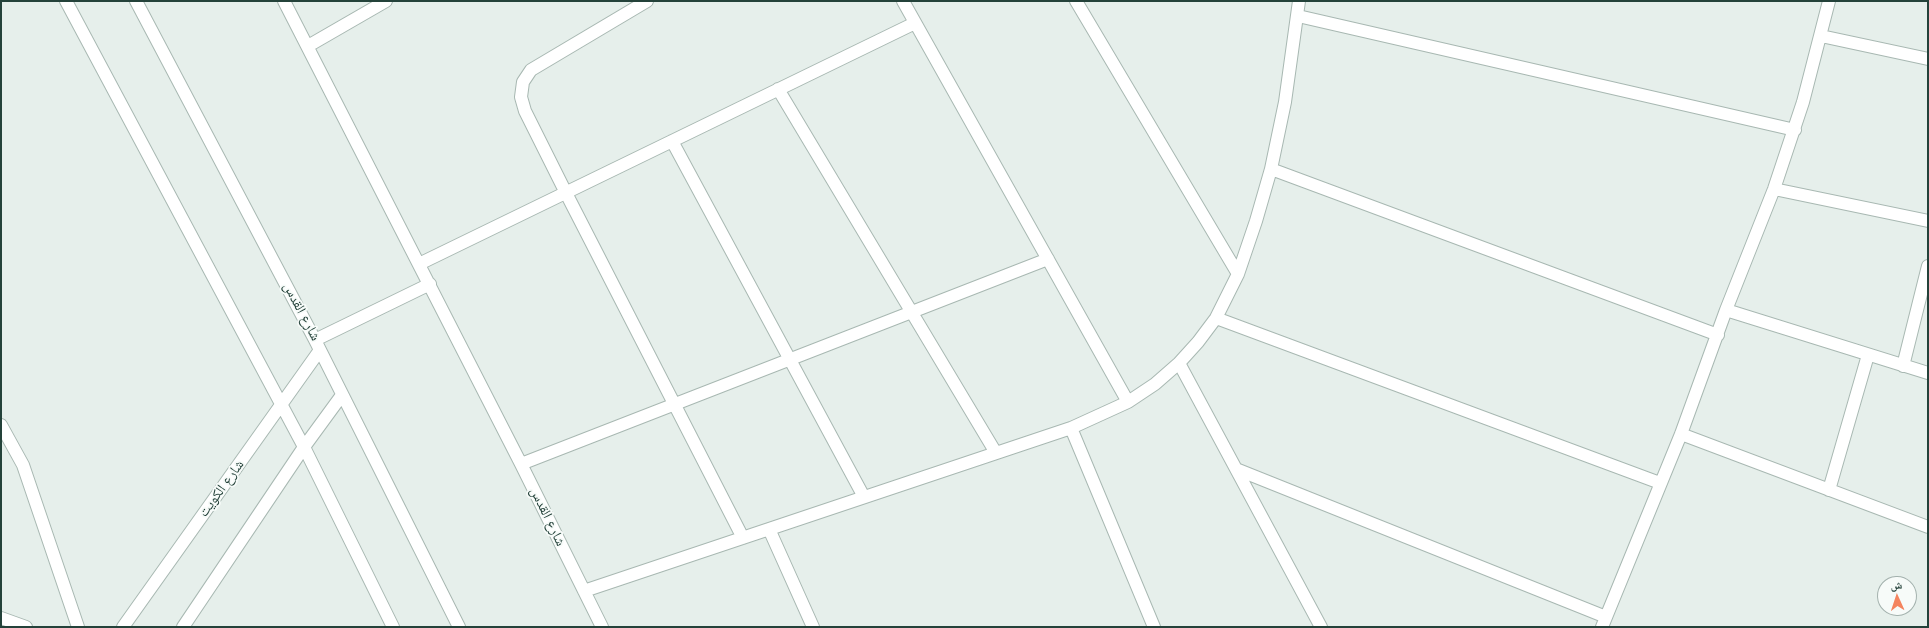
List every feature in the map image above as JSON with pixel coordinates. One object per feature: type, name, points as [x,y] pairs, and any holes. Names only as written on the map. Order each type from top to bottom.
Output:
[{"type":"street","points":[[66,1],[304,447],[393,627]]},
{"type":"street","name":"شارع القدس","points":[[136,1],[318,345],[459,627]]},
{"type":"street","name":"شارع القدس","points":[[284,1],[420,264],[602,627]]},
{"type":"street","points":[[308,46],[386,1]]},
{"type":"street","points":[[647,1],[532,70],[523,82],[521,97],[526,111],[566,193],[743,538]]},
{"type":"street","points":[[903,1],[1128,402]]},
{"type":"street","points":[[1076,1],[1238,274]]},
{"type":"street","points":[[584,591],[1070,428],[1128,402],[1155,384],[1179,363],[1198,342],[1216,318],[1238,274],[1256,221],[1271,169],[1285,102],[1299,1]]},
{"type":"street","points":[[1236,469],[1604,622],[1681,434],[1718,336],[1726,310],[1774,189],[1795,130],[1829,1]]},
{"type":"street","points":[[1298,16],[1795,130]]},
{"type":"street","points":[[420,264],[915,23]]},
{"type":"street","points":[[1821,36],[1928,59]]},
{"type":"street","points":[[778,90],[996,453]]},
{"type":"street","points":[[672,141],[864,497]]},
{"type":"street","points":[[1271,169],[1718,336]]},
{"type":"street","points":[[1774,189],[1928,221]]},
{"type":"street","points":[[521,464],[1048,259]]},
{"type":"street","points":[[1903,366],[1928,266]]},
{"type":"street","points":[[318,345],[430,284]]},
{"type":"street","points":[[1726,310],[1928,373]]},
{"type":"street","points":[[1216,318],[1660,483]]},
{"type":"street","name":"شارع الكويت","points":[[123,627],[282,405],[318,345]]},
{"type":"street","points":[[1829,490],[1868,355]]},
{"type":"street","points":[[1179,363],[1321,627]]},
{"type":"street","points":[[183,627],[304,447],[342,395]]},
{"type":"street","points":[[1,425],[23,465],[78,627]]},
{"type":"street","points":[[1070,428],[1154,627]]},
{"type":"street","points":[[1681,434],[1928,527]]},
{"type":"street","points":[[769,529],[813,627]]},
{"type":"street","points":[[1,618],[26,627]]}]
